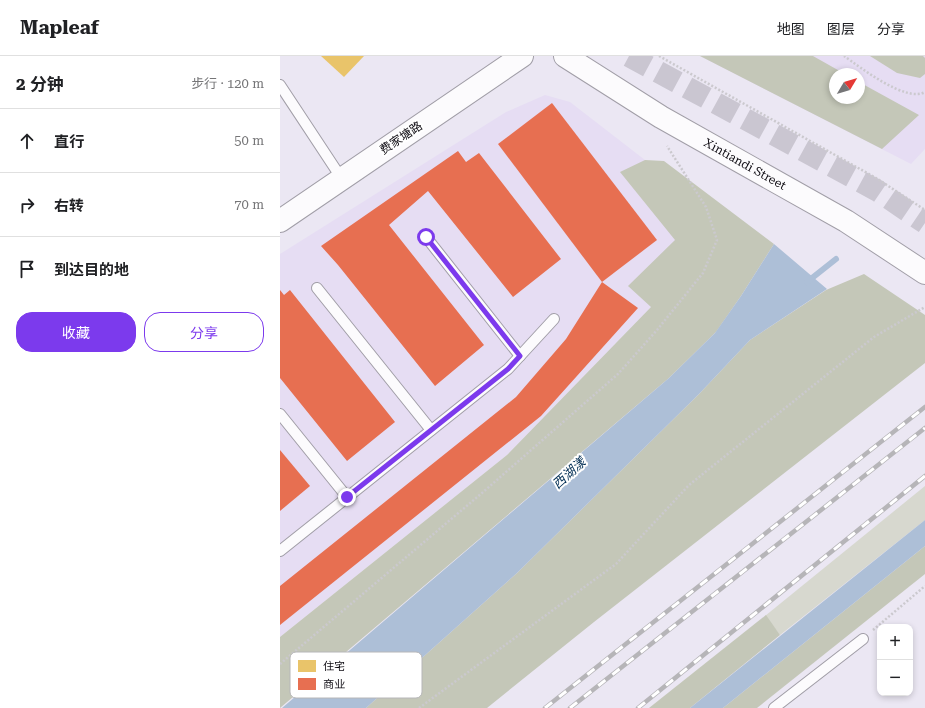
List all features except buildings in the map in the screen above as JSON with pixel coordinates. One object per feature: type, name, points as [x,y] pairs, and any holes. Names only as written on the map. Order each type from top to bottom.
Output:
[{"type":"main road","name":"费家塘路","points":[[280,221],[522,56]]},
{"type":"main road","name":"Xintiandi Street","points":[[565,56],[661,117],[846,222],[925,273]]},
{"type":"lane","points":[[280,85],[342,178]]},
{"type":"lane","points":[[426,237],[520,356]]},
{"type":"lane","points":[[317,288],[431,430]]},
{"type":"lane","points":[[280,551],[508,369],[554,319]]},
{"type":"lane","points":[[280,414],[347,497]]},
{"type":"lane","points":[[774,708],[863,639]]},
{"type":"path","points":[[659,56],[876,178],[925,210]]},
{"type":"path","points":[[844,56],[894,88],[907,93],[921,94],[925,92]]},
{"type":"path","points":[[294,652],[618,374],[657,330],[703,273],[717,240],[706,208],[666,144]]},
{"type":"path","points":[[419,708],[616,564],[689,485],[874,337],[925,307]]},
{"type":"path","points":[[863,639],[925,586]]},
{"type":"path","points":[[280,664],[290,655]]},
{"type":"shaded area","points":[[700,56],[925,56],[925,149],[911,164]]},
{"type":"shaded area","points":[[545,95],[570,102],[645,160],[701,232],[651,307],[507,455],[280,637],[280,254],[506,112]]},
{"type":"shaded area","points":[[925,486],[925,520],[780,635],[765,616]]},
{"type":"green space","points":[[700,56],[813,56],[834,68],[829,68],[829,104],[865,104],[865,85],[919,115],[882,149]]},
{"type":"green space","points":[[870,56],[923,56],[925,58],[925,74],[920,78],[897,73]]},
{"type":"green space","points":[[645,160],[664,161],[774,244],[716,332],[669,378],[346,652],[290,652],[290,698],[292,698],[280,708],[280,637],[507,455],[651,307],[628,286],[675,240],[620,172]]},
{"type":"green space","points":[[864,274],[925,315],[925,363],[594,622],[487,708],[366,708],[377,698],[422,698],[422,658],[517,573],[699,394],[750,340],[826,290]]},
{"type":"green space","points":[[925,546],[925,574],[757,708],[723,708]]},
{"type":"green space","points":[[766,615],[780,635],[690,708],[649,708]]},
{"type":"water","points":[[774,244],[827,289],[750,340],[699,394],[517,573],[422,658],[422,652],[348,652],[669,378],[715,333],[741,296]]},
{"type":"water","points":[[925,520],[925,546],[723,708],[690,708]]},
{"type":"water","points":[[294,698],[377,698],[366,708],[282,708]]},
{"type":"waterway","name":"西湖漾","points":[[807,282],[836,259]]},
{"type":"tunnel","points":[[629,56],[878,191],[925,223]]},
{"type":"railway","points":[[545,708],[925,407]]},
{"type":"railway","points":[[570,708],[925,428]]},
{"type":"railway","points":[[638,708],[925,476]]},
{"type":"route","points":[[347,497],[508,369],[520,356],[426,237]]}]
